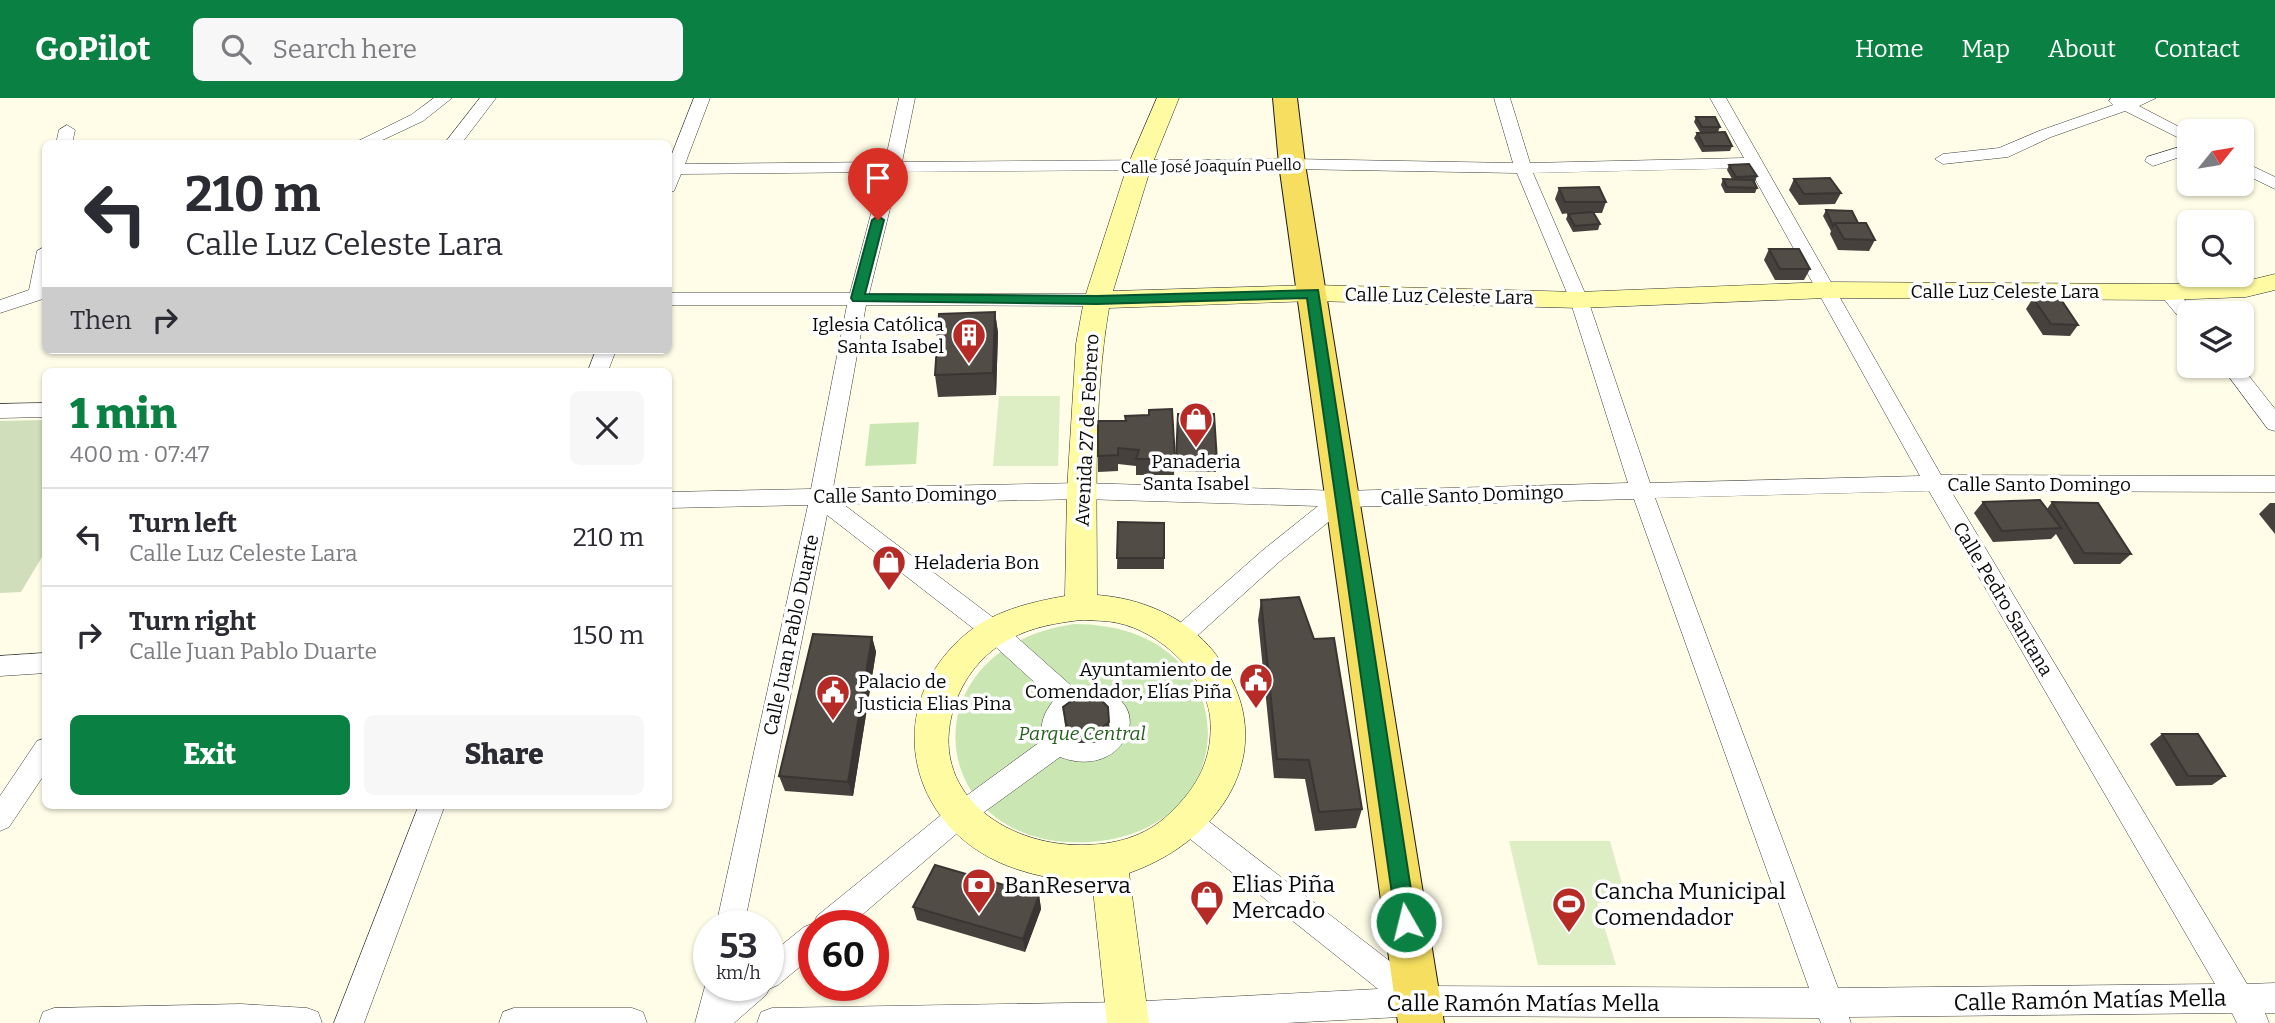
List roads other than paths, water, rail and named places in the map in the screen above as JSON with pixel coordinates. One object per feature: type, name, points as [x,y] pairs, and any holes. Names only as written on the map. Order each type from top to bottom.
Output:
[{"type":"main road","points":[[1285,98],[1292,164],[1420,1012]]},
{"type":"street","points":[[368,140],[417,117],[444,98]]},
{"type":"street","points":[[455,140],[488,98]]},
{"type":"street","points":[[672,169],[702,98]]},
{"type":"street","name":"Calle Juan Pablo Duarte","points":[[733,910],[820,498],[858,298],[907,98]]},
{"type":"street","name":"Avenida 27 de Febrero","points":[[1081,607],[1082,491],[1089,344],[1097,300],[1139,167],[1168,98]]},
{"type":"street","points":[[1502,98],[1522,168],[1578,300],[1641,489],[1833,1013]]},
{"type":"street","name":"Calle Pedro Santana","points":[[1718,98],[1935,484],[2254,1023]]},
{"type":"street","points":[[1943,159],[2002,152],[2119,102],[2148,98]]},
{"type":"street","points":[[2119,102],[2177,132]]},
{"type":"street","points":[[2153,161],[2177,153]]},
{"type":"street","name":"Calle José Joaquín Puello","points":[[672,169],[1292,164],[1522,168],[1754,163]]},
{"type":"street","points":[[2254,173],[2275,184]]},
{"type":"street","name":"Calle Luz Celeste Lara","points":[[672,299],[1097,300],[1313,293],[1578,300],[1826,290],[2167,292],[2246,289],[2275,282]]},
{"type":"street","points":[[0,307],[42,292]]},
{"type":"street","points":[[2167,292],[2177,303]]},
{"type":"street","points":[[2240,378],[2275,424]]},
{"type":"street","points":[[0,411],[42,410]]},
{"type":"street","name":"Calle Santo Domingo","points":[[672,500],[1082,491],[1342,499],[1641,489],[1935,484],[2275,484]]},
{"type":"street","points":[[820,498],[995,632],[1071,700]]},
{"type":"street","points":[[1180,637],[1271,556],[1342,499]]},
{"type":"street","points":[[1081,607],[1117,610],[1150,620],[1180,637],[1209,667],[1227,704],[1230,745],[1217,786],[1189,822],[1153,846],[1109,861],[1067,863],[1026,856],[989,839],[960,815],[937,777],[930,736],[939,695],[961,659],[995,632],[1036,614],[1081,607]]},
{"type":"street","points":[[0,666],[42,663]]},
{"type":"street","points":[[1090,697],[1107,704],[1115,711],[1118,732],[1103,748],[1092,752],[1069,749],[1060,742],[1054,723],[1057,713],[1071,700],[1090,697]]},
{"type":"street","points":[[846,910],[960,815],[1060,742]]},
{"type":"street","points":[[0,819],[42,755]]},
{"type":"street","points":[[349,1023],[430,809]]},
{"type":"street","points":[[1189,822],[1420,1012]]},
{"type":"street","points":[[1109,861],[1127,1020]]},
{"type":"street","points":[[784,962],[798,950]]},
{"type":"street","name":"Calle Ramón Matías Mella","points":[[772,1023],[1127,1020],[1420,1012],[1833,1013],[2275,998]]},
{"type":"street","points":[[710,1023],[715,1001]]},
{"type":"street","points":[[710,1023],[737,1001]]},
{"type":"street","points":[[54,1023],[241,1018],[307,1023]]},
{"type":"street","points":[[514,1023],[632,1023]]},
{"type":"place","name":"Iglesia Católica Santa Isabel","points":[[969,365]]},
{"type":"place","name":"Panaderia Santa Isabel","points":[[1196,449]]},
{"type":"place","name":"Heladeria Bon","points":[[889,592]]},
{"type":"place","name":"Ayuntamiento de Comendador, Elías Piña","points":[[1256,710]]},
{"type":"place","name":"Palacio de Justicia Elias Pina","points":[[833,722]]},
{"type":"place","name":"BanReserva","points":[[979,915]]},
{"type":"place","name":"Elias Piña Mercado","points":[[1207,927]]},
{"type":"place","name":"Cancha Municipal Comendador","points":[[1569,934]]},
{"type":"park label","name":"Parque Central","points":[[1082,733]]}]
